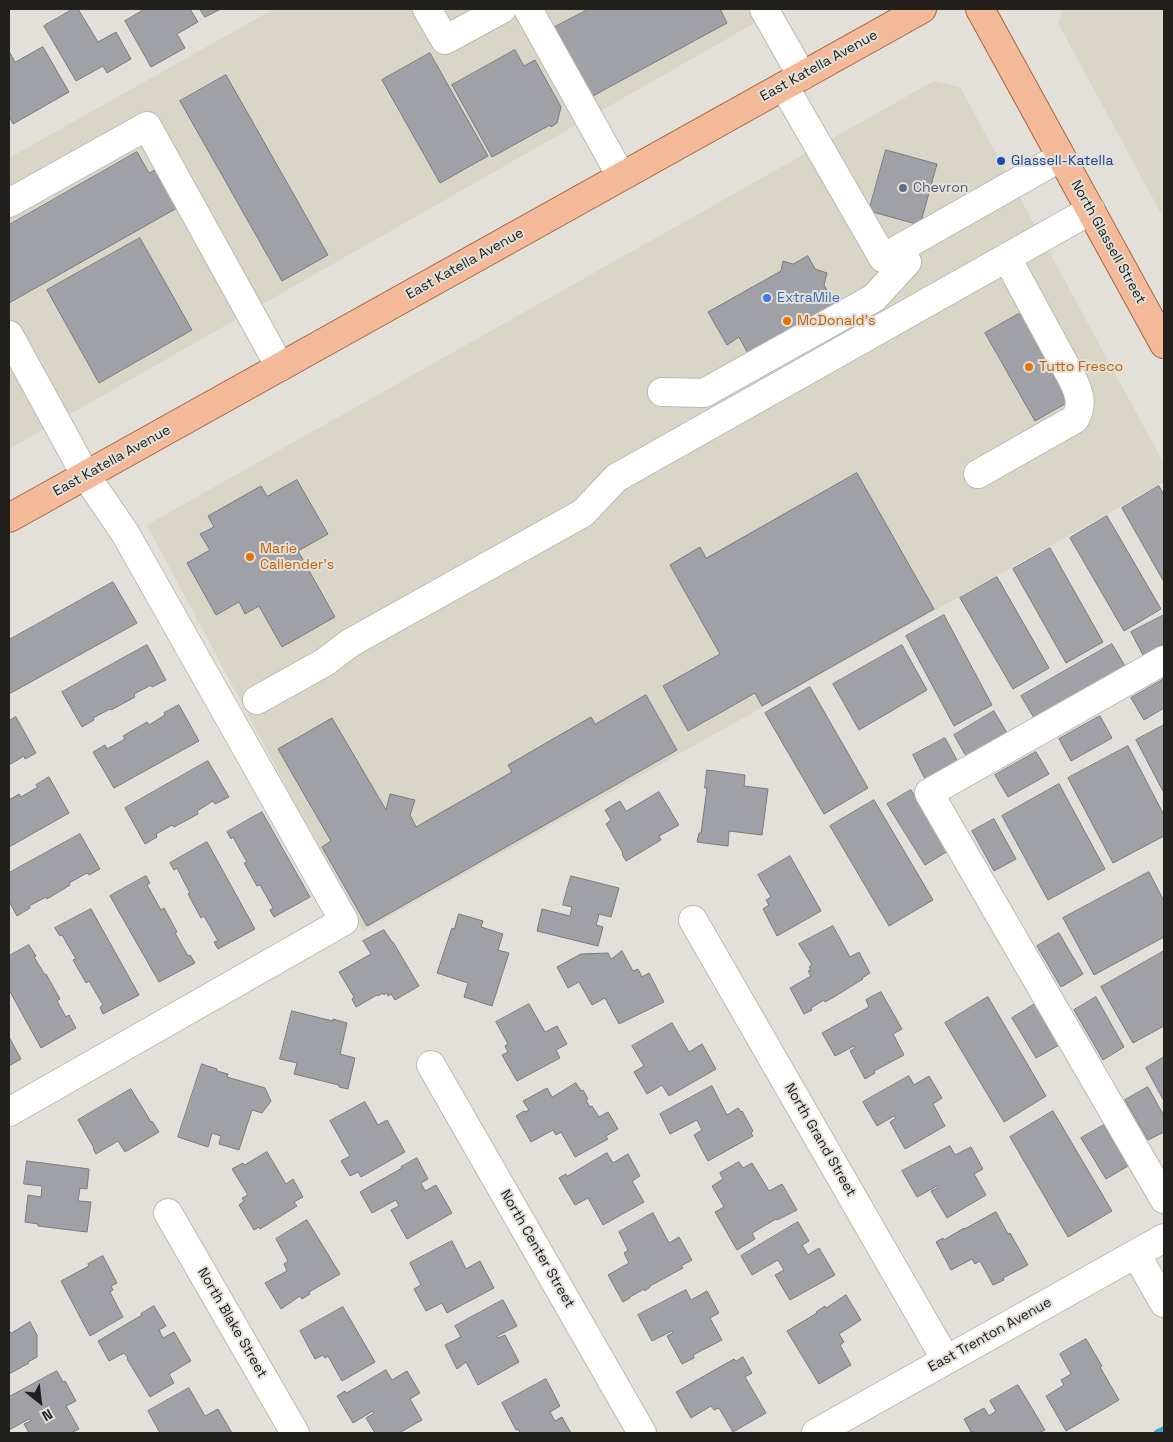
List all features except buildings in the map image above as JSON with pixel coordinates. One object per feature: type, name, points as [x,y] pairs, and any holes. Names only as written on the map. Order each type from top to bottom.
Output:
[{"type":"main road","name":"East Katella Avenue","points":[[10,514],[86,476],[922,9]]},
{"type":"main road","name":"North Glassell Street","points":[[980,9],[1164,344]]},
{"type":"street","points":[[427,9],[445,40],[502,9]]},
{"type":"street","points":[[528,9],[621,176]]},
{"type":"street","points":[[764,9],[793,81],[883,258],[1061,156]]},
{"type":"street","points":[[9,204],[148,126],[280,367]]},
{"type":"street","points":[[257,700],[325,662],[350,643],[583,513],[616,478],[1091,210]]},
{"type":"street","points":[[978,474],[1075,419],[1079,411],[1080,395],[1073,380],[1006,258]]},
{"type":"street","points":[[662,392],[704,393],[874,298],[907,262]]},
{"type":"street","points":[[9,335],[86,476],[125,533],[344,921],[9,1112]]},
{"type":"street","points":[[1164,660],[929,793],[1164,1199]]},
{"type":"street","name":"North Grand Street","points":[[693,920],[946,1360]]},
{"type":"street","name":"North Center Street","points":[[431,1065],[642,1433]]},
{"type":"street","name":"North Blake Street","points":[[168,1213],[295,1433]]},
{"type":"street","name":"East Trenton Avenue","points":[[816,1433],[1164,1238]]},
{"type":"street","points":[[1136,1254],[1164,1303]]},
{"type":"shaded area","points":[[274,9],[779,9],[9,449],[9,158]]},
{"type":"shaded area","points":[[1063,9],[1164,9],[1164,219],[1058,23]]},
{"type":"shaded area","points":[[934,81],[960,87],[1164,464],[1164,482],[363,931],[147,525]]},
{"type":"waterway","points":[[1158,1433],[1164,1430]]},
{"type":"place","name":"Glassell-Katella","points":[[1001,161]]},
{"type":"place","name":"Chevron","points":[[903,188]]},
{"type":"place","name":"ExtraMile","points":[[767,298]]},
{"type":"place","name":"McDonald's","points":[[787,321]]},
{"type":"place","name":"Tutto Fresco","points":[[1029,367]]},
{"type":"place","name":"Marie Callender's","points":[[250,557]]}]
